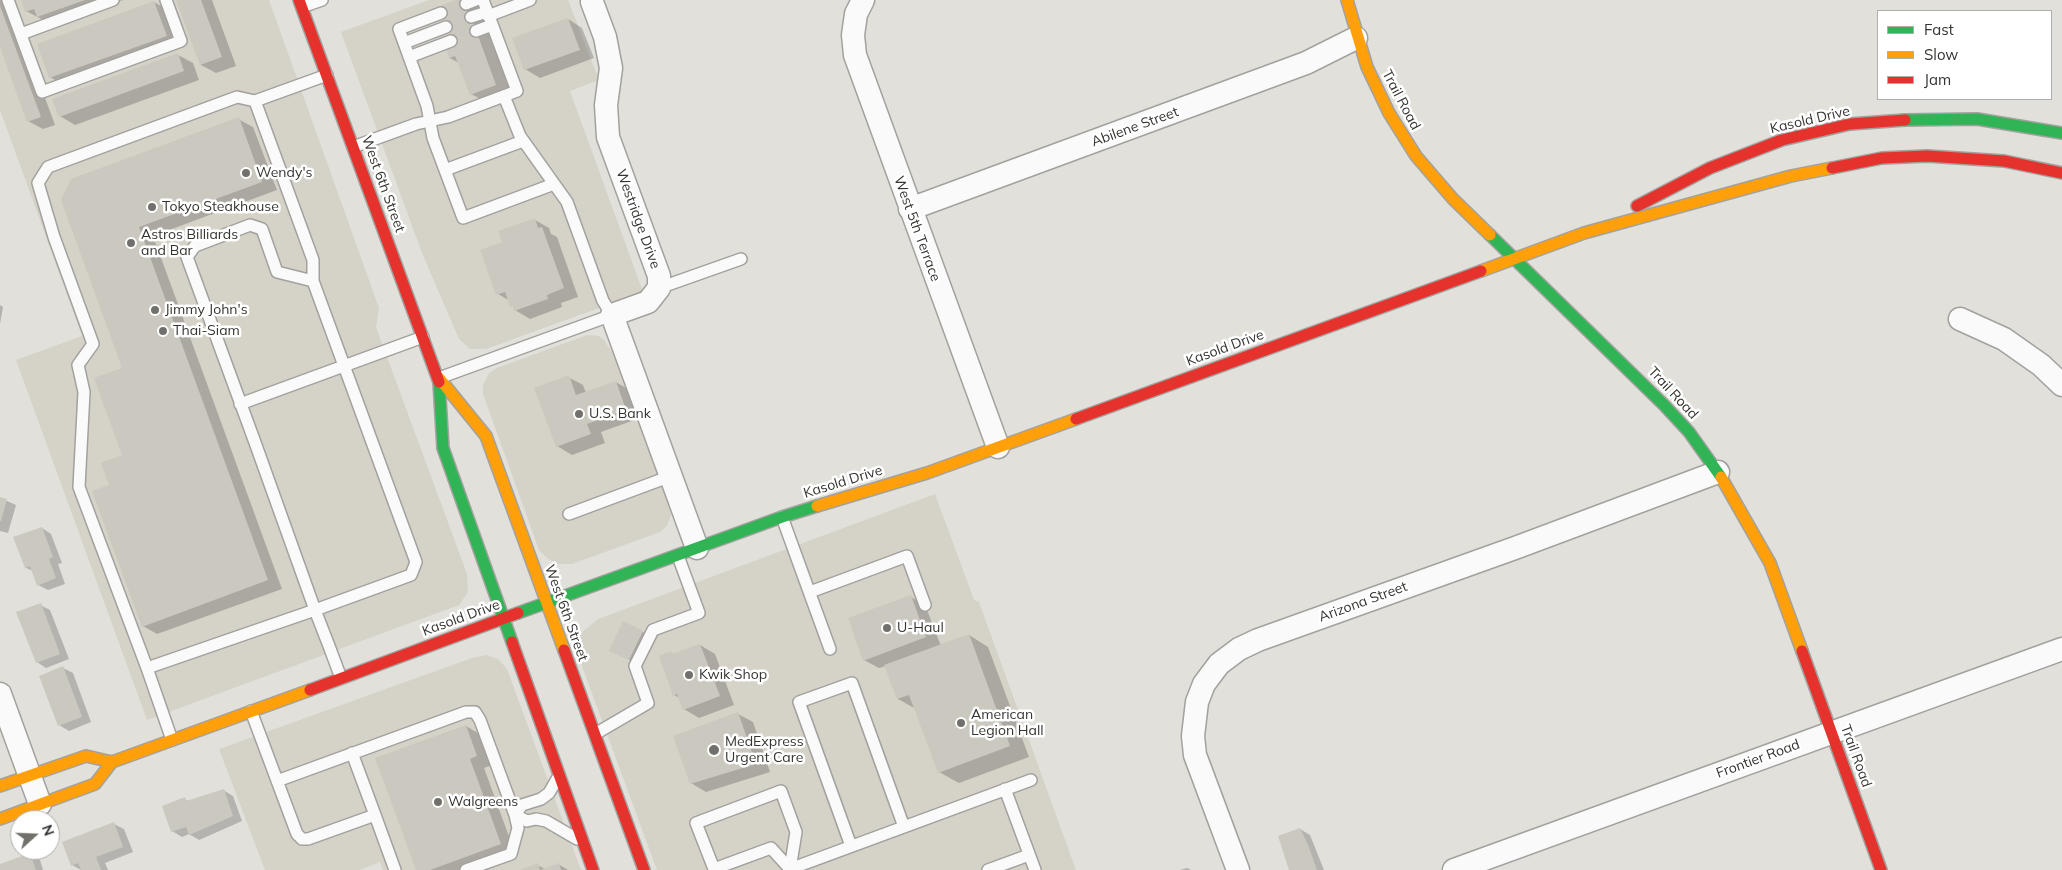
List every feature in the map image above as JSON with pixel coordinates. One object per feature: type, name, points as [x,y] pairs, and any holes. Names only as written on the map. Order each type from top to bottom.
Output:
[{"type":"main road","name":"Trail Road","points":[[1347,0],[1356,38],[1367,67],[1389,113],[1416,156],[1453,200],[1664,405],[1689,432],[1718,472],[1751,524],[1770,563],[1882,870]]},
{"type":"main road","name":"West 6th Street","points":[[301,4],[439,378],[486,436],[644,870]]},
{"type":"main road","name":"Kasold Drive","points":[[1584,233],[1710,168],[1782,140],[1824,130],[1869,122],[1940,118],[1977,119],[2025,125],[2062,133]]},
{"type":"main road","name":"Kasold Drive","points":[[112,762],[782,517],[927,473],[1584,233],[1791,176],[1882,158],[1926,156],[2004,161],[2062,173]]},
{"type":"main road","name":"West 6th Street","points":[[439,378],[443,448],[593,870]]},
{"type":"main road","points":[[0,786],[86,756],[112,762],[95,784],[0,818]]},
{"type":"street","name":"Westridge Drive","points":[[592,2],[605,37],[611,68],[611,87],[606,105],[608,137],[660,276],[659,288],[655,296],[648,302],[612,315]]},
{"type":"street","name":"West 5th Terrace","points":[[860,4],[853,35],[855,55],[998,447]]},
{"type":"street","name":"Abilene Street","points":[[910,209],[1306,63],[1356,38]]},
{"type":"street","points":[[612,315],[671,476],[688,552]]},
{"type":"street","points":[[1960,319],[2004,339],[2041,365],[2062,384]]},
{"type":"street","name":"Arizona Street","points":[[1238,870],[1195,755],[1192,736],[1197,702],[1204,684],[1219,664],[1239,649],[1258,640],[1515,548],[1718,472]]},
{"type":"street","name":"Frontier Road","points":[[1459,869],[2062,649]]},
{"type":"street","points":[[0,694],[40,804]]},
{"type":"lane","points":[[8,0],[42,92],[181,42],[166,0]]},
{"type":"lane","points":[[21,34],[113,0]]},
{"type":"lane","points":[[301,4],[322,0]]},
{"type":"lane","points":[[353,147],[430,121],[448,117],[516,91],[483,0]]},
{"type":"lane","points":[[471,18],[489,17],[530,0]]},
{"type":"lane","points":[[441,13],[399,29],[445,170],[463,218],[554,184]]},
{"type":"lane","points":[[476,31],[489,17]]},
{"type":"lane","points":[[404,43],[446,27]]},
{"type":"lane","points":[[409,56],[451,41]]},
{"type":"lane","points":[[172,740],[79,487],[84,392],[78,365],[94,344],[54,237],[38,184],[48,167],[237,97],[255,101],[327,75]]},
{"type":"lane","points":[[439,378],[612,315],[603,301],[567,202],[523,141],[504,96]]},
{"type":"lane","points":[[147,668],[411,575],[416,562],[313,281],[313,260],[255,101]]},
{"type":"lane","points":[[445,170],[523,141]]},
{"type":"lane","points":[[313,281],[277,272],[262,229],[250,225],[195,246],[187,257],[341,678]]},
{"type":"lane","points":[[659,288],[741,259]]},
{"type":"lane","points":[[240,404],[423,337]]},
{"type":"lane","points":[[569,514],[671,476]]},
{"type":"lane","points":[[782,517],[830,649]]},
{"type":"lane","points":[[595,734],[648,703],[635,666],[652,630],[698,613],[688,552]]},
{"type":"lane","points":[[810,592],[907,556],[925,605]]},
{"type":"lane","points":[[851,846],[799,702],[852,682],[904,827]]},
{"type":"lane","points":[[252,711],[297,834],[302,839],[308,839],[375,815]]},
{"type":"lane","points":[[277,780],[466,712],[475,712],[480,720],[518,828],[511,854],[466,870]]},
{"type":"lane","points":[[352,753],[395,870]]},
{"type":"lane","points":[[515,815],[522,805],[549,793],[560,775]]},
{"type":"lane","points":[[790,869],[1031,780]]},
{"type":"lane","points":[[1005,790],[1035,870]]},
{"type":"lane","points":[[780,791],[796,832],[790,869],[771,848],[714,869],[696,822],[780,791]]},
{"type":"lane","points":[[515,815],[527,821],[536,819],[546,821],[584,843]]},
{"type":"lane","points":[[988,870],[1029,855]]},
{"type":"shaded area","points":[[0,0],[269,0],[379,308],[376,327],[467,574],[468,592],[459,605],[147,720],[16,360],[82,336],[0,110]]},
{"type":"shaded area","points":[[429,0],[568,0],[599,80],[570,91],[643,292],[486,349],[470,349],[459,339],[422,253],[341,32]]},
{"type":"shaded area","points":[[587,335],[599,336],[614,355],[670,506],[671,515],[667,526],[660,532],[572,564],[558,564],[547,558],[539,550],[483,394],[483,385],[489,373],[497,368]]},
{"type":"shaded area","points":[[935,494],[974,600],[979,602],[1076,870],[657,870],[579,658],[578,641],[581,633],[598,619]]},
{"type":"shaded area","points":[[486,655],[498,659],[507,669],[581,870],[383,870],[380,862],[360,870],[265,870],[219,749],[472,658]]},
{"type":"building","points":[[21,0],[85,0],[37,17],[34,9],[25,12]]},
{"type":"building","points":[[176,0],[201,0],[222,57],[200,65]]},
{"type":"building","points":[[456,0],[465,0],[496,85],[470,95],[455,56],[449,58],[446,49],[453,46],[438,7]]},
{"type":"building","points":[[154,1],[167,36],[49,78],[37,44]]},
{"type":"building","points":[[0,6],[41,117],[27,122],[0,47]]},
{"type":"building","points":[[568,18],[580,50],[524,70],[512,38]]},
{"type":"building","points":[[178,53],[184,71],[59,117],[52,99]]},
{"type":"building","points":[[239,117],[262,182],[139,227],[268,580],[142,627],[92,491],[109,485],[101,463],[122,455],[94,378],[122,368],[61,200],[71,179]]},
{"type":"building","points":[[535,218],[538,228],[542,227],[564,288],[547,295],[548,299],[514,311],[513,306],[510,307],[505,292],[496,295],[480,250],[502,242],[498,231]]},
{"type":"building","name":"U.S. Bank","points":[[569,375],[576,395],[616,381],[626,410],[587,424],[591,434],[556,447],[534,388]]},
{"type":"building","points":[[0,497],[7,499],[1,521],[0,521]]},
{"type":"building","points":[[42,527],[53,557],[49,559],[56,578],[37,586],[30,566],[25,568],[13,537]]},
{"type":"building","name":"U-Haul","points":[[911,595],[926,637],[863,661],[848,618]]},
{"type":"building","points":[[41,603],[60,654],[36,663],[16,612]]},
{"type":"building","points":[[623,621],[643,631],[629,660],[609,651]]},
{"type":"building","name":"American Legion Hall","points":[[969,634],[1010,746],[938,773],[909,695],[897,699],[884,665]]},
{"type":"building","name":"Kwik Shop","points":[[700,644],[720,696],[683,710],[677,694],[673,696],[659,656],[671,651],[672,654]]},
{"type":"building","points":[[63,666],[82,717],[58,726],[39,676]]},
{"type":"building","name":"MedExpress Urgent Care","points":[[738,712],[756,764],[690,784],[673,736]]},
{"type":"building","name":"Walgreens","points":[[466,725],[477,756],[470,759],[501,844],[430,870],[416,870],[375,758]]},
{"type":"building","points":[[224,789],[233,816],[189,835],[186,827],[171,832],[162,806],[185,797],[186,801]]},
{"type":"building","points":[[114,822],[123,847],[96,857],[101,870],[81,870],[78,863],[71,866],[62,842]]},
{"type":"building","points":[[1300,828],[1317,870],[1289,870],[1278,836]]},
{"type":"building","points":[[11,860],[32,860],[36,870],[0,870],[0,864]]},
{"type":"building","points":[[538,863],[540,870],[520,870]]},
{"type":"building","points":[[559,863],[561,870],[540,870]]},
{"type":"traffic: fast","points":[[1905,120],[1977,119],[2062,133]]},
{"type":"traffic: fast","points":[[1490,235],[1664,405],[1689,432],[1721,477]]},
{"type":"traffic: fast","points":[[439,382],[443,448],[512,642]]},
{"type":"traffic: fast","points":[[518,613],[817,506]]},
{"type":"traffic: slow","points":[[1347,0],[1367,67],[1389,113],[1416,156],[1453,199],[1490,235]]},
{"type":"traffic: slow","points":[[1481,271],[1584,233],[1791,176],[1832,168]]},
{"type":"traffic: slow","points":[[439,378],[486,436],[564,650]]},
{"type":"traffic: slow","points":[[817,506],[927,473],[1076,419]]},
{"type":"traffic: slow","points":[[1721,477],[1770,563],[1802,651]]},
{"type":"traffic: slow","points":[[0,786],[86,756],[112,762],[310,690]]},
{"type":"traffic: slow","points":[[0,819],[95,784],[112,762]]},
{"type":"traffic: jam","points":[[299,0],[439,382]]},
{"type":"traffic: jam","points":[[1637,206],[1710,168],[1782,140],[1850,124],[1905,120]]},
{"type":"traffic: jam","points":[[1832,168],[1882,158],[1927,156],[2004,161],[2062,173]]},
{"type":"traffic: jam","points":[[1076,419],[1481,271]]},
{"type":"traffic: jam","points":[[310,690],[518,613]]},
{"type":"traffic: jam","points":[[512,642],[593,870]]},
{"type":"traffic: jam","points":[[564,650],[644,870]]},
{"type":"traffic: jam","points":[[1802,651],[1881,870]]},
{"type":"place","name":"Wendy's","points":[[246,173]]},
{"type":"place","name":"Tokyo Steakhouse","points":[[152,207]]},
{"type":"place","name":"Astros Billiards and Bar","points":[[131,243]]},
{"type":"place","name":"Jimmy John's","points":[[155,310]]},
{"type":"place","name":"Thai-Siam","points":[[163,331]]},
{"type":"place","name":"U.S. Bank","points":[[579,414]]},
{"type":"place","name":"U-Haul","points":[[887,628]]},
{"type":"place","name":"Kwik Shop","points":[[689,675]]},
{"type":"place","name":"American Legion Hall","points":[[961,723]]},
{"type":"place","name":"MedExpress Urgent Care","points":[[714,750]]},
{"type":"place","name":"Walgreens","points":[[438,802]]}]
